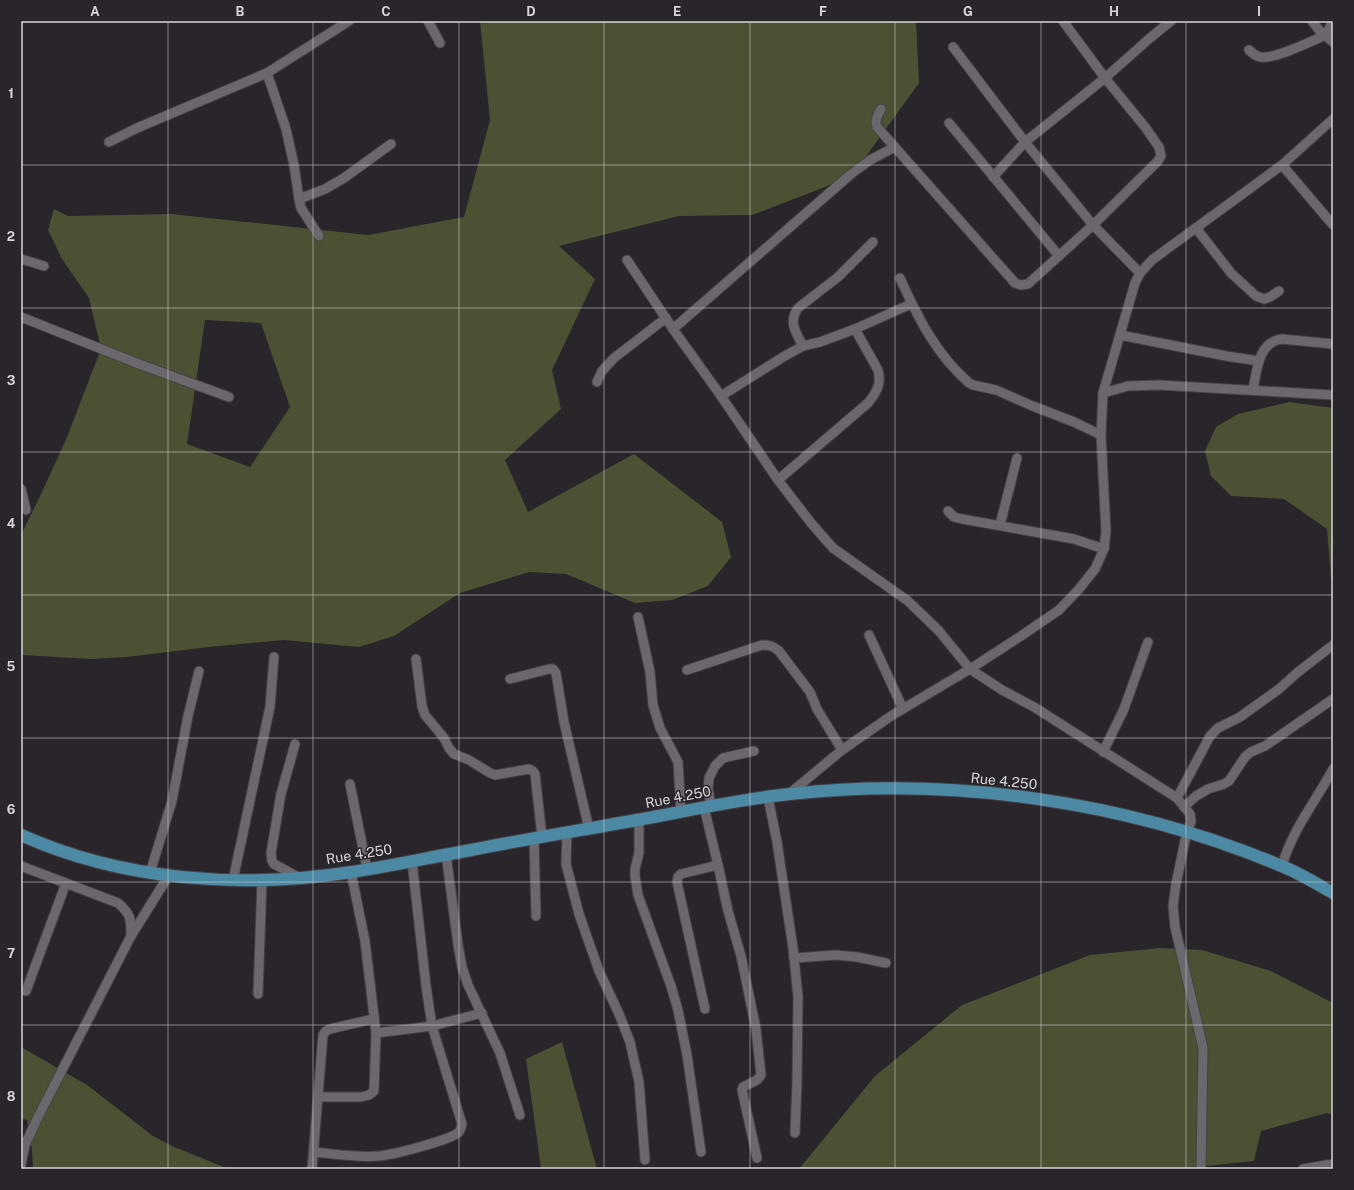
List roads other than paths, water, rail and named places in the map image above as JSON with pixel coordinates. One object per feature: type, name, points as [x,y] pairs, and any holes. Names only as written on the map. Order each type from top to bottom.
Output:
[{"type":"main road","name":"Rue 4.250","points":[[21,835],[79,856],[150,873],[233,880],[262,880],[300,878],[351,872],[538,837],[789,794],[861,789],[920,789],[972,792],[1083,805],[1187,831],[1282,866],[1333,893]]},
{"type":"street","points":[[109,142],[137,128],[267,73],[349,21]]},
{"type":"street","points":[[428,21],[440,43]]},
{"type":"street","points":[[881,109],[876,118],[875,123],[877,127],[1015,283],[1021,285],[1028,284],[1093,225],[1158,161],[1161,156],[1159,147],[1145,127],[1105,78],[1063,21]]},
{"type":"street","points":[[993,177],[1025,142],[1105,78],[1171,21]]},
{"type":"street","points":[[1312,21],[1319,30],[1333,42]]},
{"type":"street","points":[[1249,50],[1258,57],[1266,58],[1278,55],[1326,35],[1333,21]]},
{"type":"street","points":[[953,47],[1025,142],[1093,225],[1140,273]]},
{"type":"street","points":[[267,73],[287,136],[294,165],[298,199],[301,208],[318,236]]},
{"type":"street","points":[[789,794],[842,750],[903,709],[970,669],[1059,610],[1079,589],[1095,569],[1104,549],[1106,524],[1101,434],[1103,393],[1135,283],[1140,273],[1152,260],[1282,164],[1333,119]]},
{"type":"street","points":[[949,123],[1059,256]]},
{"type":"street","points":[[298,199],[325,189],[344,178],[391,144]]},
{"type":"street","points":[[673,329],[851,174],[870,160],[895,147]]},
{"type":"street","points":[[1282,164],[1333,225]]},
{"type":"street","points":[[1196,228],[1231,273],[1256,296],[1264,299],[1279,291]]},
{"type":"street","points":[[803,346],[794,329],[792,321],[793,315],[798,308],[838,277],[874,242]]},
{"type":"street","points":[[21,259],[44,266]]},
{"type":"street","points":[[627,260],[673,329],[722,396],[778,480],[810,523],[833,548],[908,601],[939,631],[970,669],[1002,690],[1034,707],[1177,798],[1190,814],[1191,822],[1187,831],[1176,884],[1174,906],[1175,927],[1203,1048],[1201,1169]]},
{"type":"street","points":[[900,278],[911,304],[925,330],[944,357],[961,376],[973,386],[996,390],[1101,434]]},
{"type":"street","points":[[722,396],[803,346],[820,342],[855,329],[911,304]]},
{"type":"street","points":[[21,317],[139,364],[229,397]]},
{"type":"street","points":[[597,382],[602,371],[614,358],[666,318]]},
{"type":"street","points":[[778,480],[868,403],[877,392],[880,376],[878,370],[855,329]]},
{"type":"street","points":[[1120,335],[1259,361]]},
{"type":"street","points":[[1253,390],[1259,361],[1265,348],[1274,340],[1282,339],[1333,344]]},
{"type":"street","points":[[1103,393],[1128,386],[1159,385],[1333,395]]},
{"type":"street","points":[[1000,525],[1017,458]]},
{"type":"street","points":[[21,489],[26,510]]},
{"type":"street","points":[[948,511],[954,516],[962,519],[1074,539],[1104,549]]},
{"type":"street","points":[[638,617],[650,672],[653,705],[660,728],[678,762],[682,812]]},
{"type":"street","points":[[869,635],[903,709]]},
{"type":"street","points":[[1103,752],[1124,709],[1148,642]]},
{"type":"street","points":[[687,670],[762,645],[769,645],[779,651],[810,692],[817,709],[842,750]]},
{"type":"street","points":[[1177,798],[1210,736],[1218,728],[1240,717],[1279,689],[1333,645]]},
{"type":"street","points":[[233,880],[270,708],[274,658]]},
{"type":"street","points":[[416,659],[422,706],[425,715],[444,738],[454,754],[469,760],[490,773],[495,774],[529,769],[535,774],[538,837],[536,916]]},
{"type":"street","points":[[510,679],[549,669],[553,669],[556,673],[564,722],[589,829]]},
{"type":"street","points":[[150,873],[172,801],[198,671]]},
{"type":"street","points":[[1184,807],[1202,792],[1229,781],[1245,757],[1251,752],[1265,746],[1333,699]]},
{"type":"street","points":[[295,744],[281,794],[271,853],[274,864],[300,878]]},
{"type":"street","points":[[754,751],[723,758],[715,766],[709,778],[707,807],[728,911],[741,956],[756,1029],[761,1075],[757,1080],[743,1087],[742,1090],[756,1158]]},
{"type":"street","points":[[1282,866],[1286,852],[1296,831],[1333,769]]},
{"type":"street","points":[[350,784],[367,869]]},
{"type":"street","points":[[768,797],[777,842],[798,996],[798,1082],[795,1133]]},
{"type":"street","points":[[639,820],[639,853],[635,869],[638,895],[671,986],[678,1010],[687,1055],[701,1152]]},
{"type":"street","points":[[567,832],[566,864],[579,914],[599,971],[630,1042],[639,1082],[645,1160]]},
{"type":"street","points":[[446,854],[462,967],[468,984],[500,1053],[520,1114]]},
{"type":"street","points":[[314,1152],[379,1156],[427,1144],[454,1135],[460,1131],[462,1124],[432,1026],[412,861]]},
{"type":"street","points":[[705,1009],[677,882],[678,877],[681,874],[718,865]]},
{"type":"street","points":[[21,866],[118,902],[127,910],[131,920],[131,936]]},
{"type":"street","points":[[319,1097],[361,1097],[369,1095],[374,1091],[376,1033],[365,941],[351,872]]},
{"type":"street","points":[[21,1165],[23,1144],[131,936],[169,875]]},
{"type":"street","points":[[258,994],[262,880]]},
{"type":"street","points":[[26,990],[66,883]]},
{"type":"street","points":[[794,958],[836,955],[857,957],[886,963]]},
{"type":"street","points":[[376,1033],[432,1026],[482,1013]]},
{"type":"street","points":[[312,1169],[323,1035],[330,1029],[374,1019]]},
{"type":"street","points":[[1303,1169],[1333,1164]]}]
